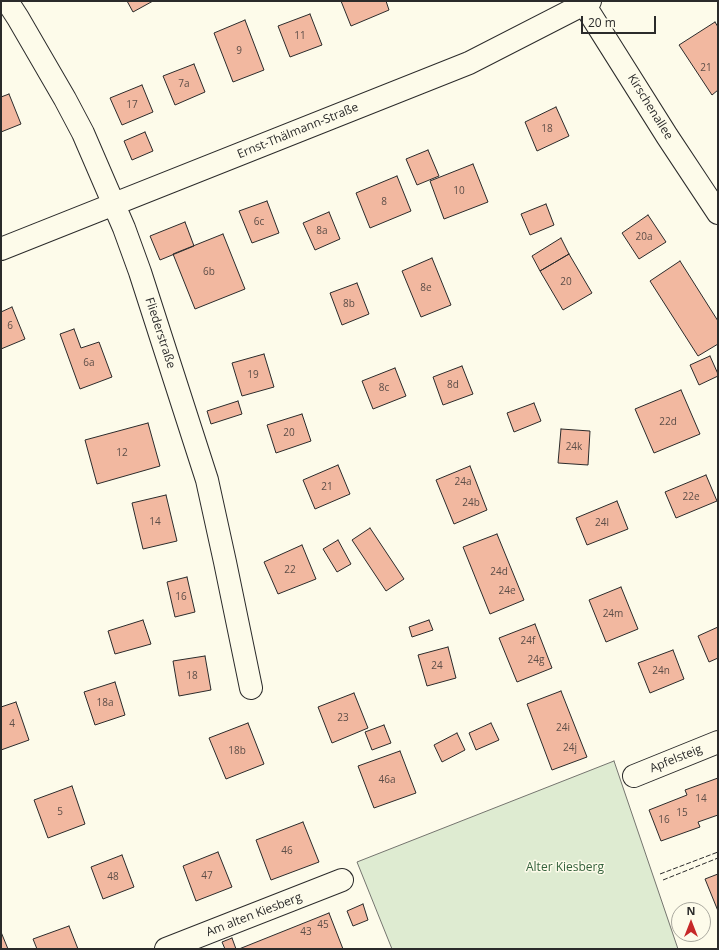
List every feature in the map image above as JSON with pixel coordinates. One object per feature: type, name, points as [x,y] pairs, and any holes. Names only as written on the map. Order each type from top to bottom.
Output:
[{"type":"street","name":"Fliederstraße","points":[[7,1],[65,99],[83,133],[124,228],[140,272],[207,480],[251,688]]},
{"type":"street","name":"Ernst-Thälmann-Straße","points":[[1,250],[469,63],[586,2]]},
{"type":"street","name":"Kirschenallee","points":[[586,2],[667,136],[718,213]]},
{"type":"street","name":"Apfelsteig","points":[[634,776],[718,742]]},
{"type":"street","name":"Am alten Kiesberg","points":[[166,949],[342,880]]},
{"type":"green space","name":"Alter Kiesberg","points":[[614,761],[671,928],[671,942],[676,942],[678,949],[392,949],[357,862]]},
{"type":"building","points":[[127,1],[153,1],[133,12]]},
{"type":"building","points":[[341,1],[386,1],[389,10],[351,26]]},
{"type":"building","points":[[310,14],[322,45],[290,57],[278,26]]},
{"type":"building","points":[[245,20],[264,70],[233,82],[214,33]]},
{"type":"building","points":[[715,22],[718,27],[718,90],[712,95],[679,45]]},
{"type":"building","points":[[194,64],[205,92],[175,105],[163,76]]},
{"type":"building","points":[[142,85],[153,112],[122,125],[110,98]]},
{"type":"building","points":[[9,94],[21,124],[1,132],[1,97]]},
{"type":"building","points":[[556,107],[569,136],[537,151],[525,122]]},
{"type":"building","points":[[145,132],[153,151],[132,160],[124,141]]},
{"type":"building","points":[[428,150],[439,176],[417,185],[406,159]]},
{"type":"building","points":[[473,164],[488,202],[444,219],[430,181]]},
{"type":"building","points":[[397,176],[411,211],[370,228],[356,193]]},
{"type":"building","points":[[267,201],[279,233],[252,243],[239,211]]},
{"type":"building","points":[[546,204],[554,225],[530,235],[521,214]]},
{"type":"building","points":[[329,212],[340,239],[315,250],[303,223]]},
{"type":"building","points":[[648,215],[666,242],[639,259],[622,233]]},
{"type":"building","points":[[185,222],[194,246],[160,260],[150,236]]},
{"type":"building","points":[[223,234],[245,289],[195,309],[173,254]]},
{"type":"building","points":[[561,238],[569,254],[540,271],[532,256]]},
{"type":"building","points":[[569,254],[592,293],[563,310],[540,271]]},
{"type":"building","points":[[432,258],[451,305],[421,317],[402,271]]},
{"type":"building","points":[[680,261],[718,321],[718,344],[698,356],[650,281]]},
{"type":"building","points":[[357,283],[369,314],[342,325],[330,293]]},
{"type":"building","points":[[12,307],[25,339],[1,349],[1,312]]},
{"type":"building","points":[[74,329],[81,348],[99,342],[112,377],[80,389],[60,334]]},
{"type":"building","points":[[264,354],[274,387],[242,396],[232,363]]},
{"type":"building","points":[[710,356],[718,376],[699,385],[690,365]]},
{"type":"building","points":[[462,366],[473,394],[443,405],[433,377]]},
{"type":"building","points":[[395,368],[406,396],[373,409],[362,381]]},
{"type":"building","points":[[681,390],[700,434],[654,453],[635,409]]},
{"type":"building","points":[[238,401],[242,414],[211,424],[207,411]]},
{"type":"building","points":[[534,403],[541,421],[514,432],[507,413]]},
{"type":"building","points":[[302,414],[311,441],[276,453],[267,425]]},
{"type":"building","points":[[148,423],[160,466],[97,484],[85,440]]},
{"type":"building","points":[[561,429],[590,431],[588,465],[558,463]]},
{"type":"building","points":[[338,465],[350,494],[315,509],[303,480]]},
{"type":"building","points":[[470,466],[487,510],[454,524],[436,480]]},
{"type":"building","points":[[706,475],[717,501],[676,518],[665,492]]},
{"type":"building","points":[[166,495],[177,541],[143,549],[132,503]]},
{"type":"building","points":[[617,501],[628,529],[587,545],[576,518]]},
{"type":"building","points":[[370,528],[404,579],[386,591],[352,540]]},
{"type":"building","points":[[497,534],[524,600],[490,614],[463,547]]},
{"type":"building","points":[[338,540],[351,564],[337,572],[323,549]]},
{"type":"building","points":[[302,545],[316,579],[278,594],[264,562]]},
{"type":"building","points":[[187,577],[195,612],[175,617],[167,582]]},
{"type":"building","points":[[621,587],[638,629],[606,642],[589,600]]},
{"type":"building","points":[[143,620],[151,644],[115,654],[108,631]]},
{"type":"building","points":[[429,620],[433,630],[412,637],[409,627]]},
{"type":"building","points":[[535,624],[552,668],[517,682],[499,638]]},
{"type":"building","points":[[718,627],[718,658],[709,662],[698,636]]},
{"type":"building","points":[[448,647],[456,678],[427,686],[418,655]]},
{"type":"building","points":[[673,650],[684,679],[650,693],[638,663]]},
{"type":"building","points":[[205,656],[211,690],[179,696],[173,661]]},
{"type":"building","points":[[115,682],[125,715],[95,725],[84,692]]},
{"type":"building","points":[[561,691],[587,757],[552,770],[527,704]]},
{"type":"building","points":[[354,693],[368,728],[332,743],[318,707]]},
{"type":"building","points":[[16,702],[29,740],[1,750],[1,707]]},
{"type":"building","points":[[248,723],[264,764],[226,779],[209,738]]},
{"type":"building","points":[[491,723],[499,740],[476,750],[469,733]]},
{"type":"building","points":[[384,725],[391,743],[372,750],[365,732]]},
{"type":"building","points":[[457,733],[465,750],[442,762],[434,745]]},
{"type":"building","points":[[400,751],[416,793],[374,808],[358,766]]},
{"type":"building","points":[[718,778],[718,815],[698,822],[700,827],[661,841],[649,810],[687,795],[685,790]]},
{"type":"building","points":[[72,786],[85,824],[48,838],[34,800]]},
{"type":"building","points":[[303,822],[319,862],[271,880],[256,840]]},
{"type":"building","points":[[218,852],[232,887],[196,901],[183,866]]},
{"type":"building","points":[[122,855],[134,887],[103,899],[91,867]]},
{"type":"building","points":[[718,874],[718,911],[705,879]]},
{"type":"building","points":[[363,904],[368,920],[353,926],[347,911]]},
{"type":"building","points":[[329,913],[343,949],[239,949]]},
{"type":"building","points":[[69,926],[78,949],[37,949],[33,939]]},
{"type":"building","points":[[1,932],[8,949],[1,949]]},
{"type":"building","points":[[232,938],[236,949],[225,949],[222,942]]},
{"type":"fence","points":[[660,874],[718,852]]},
{"type":"fence","points":[[663,880],[718,858]]}]
